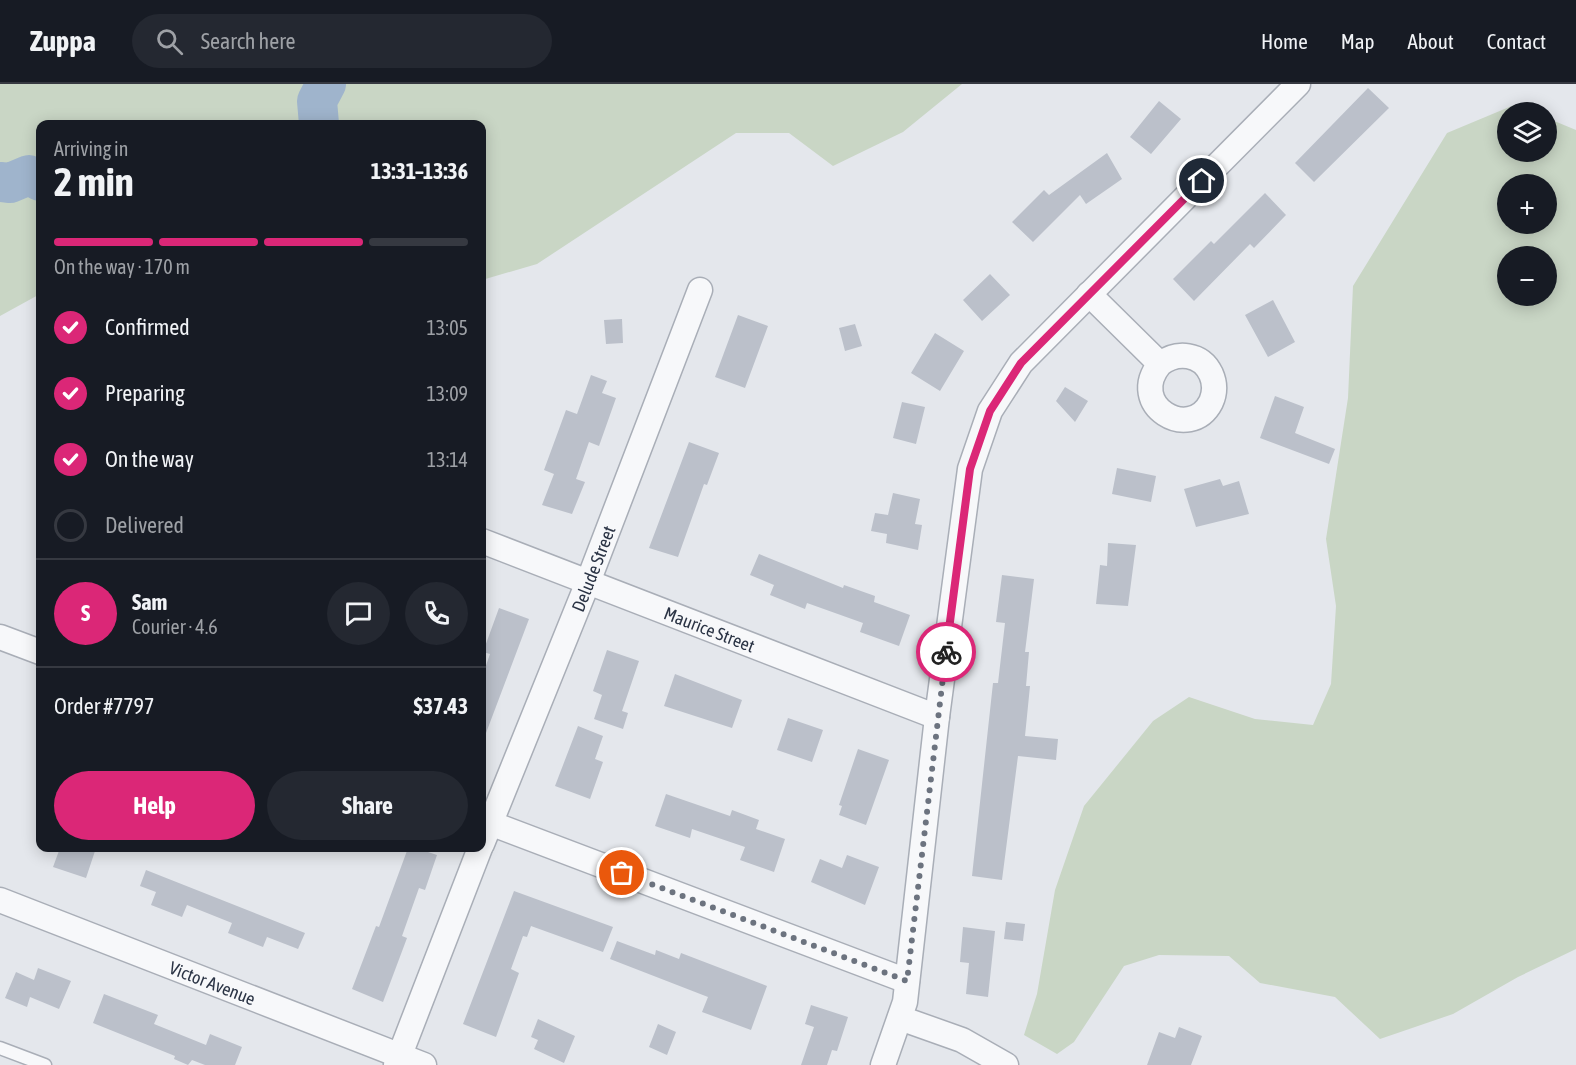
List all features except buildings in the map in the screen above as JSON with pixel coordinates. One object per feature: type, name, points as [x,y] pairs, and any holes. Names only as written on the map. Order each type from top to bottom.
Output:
[{"type":"street","points":[[883,1065],[900,1018],[907,981],[937,717],[970,469],[982,429],[999,395],[1021,363],[1298,84]]},
{"type":"street","name":"Delude Street","points":[[486,827],[588,582],[700,290]]},
{"type":"street","points":[[1089,294],[1160,364]]},
{"type":"street","name":"Maurice Street","points":[[486,543],[937,717]]},
{"type":"street","points":[[0,637],[36,648]]},
{"type":"street","points":[[486,835],[907,981]]},
{"type":"street","name":"Delude Street","points":[[398,1060],[476,852]]},
{"type":"street","name":"Victor Avenue","points":[[0,900],[398,1060],[424,1065]]},
{"type":"street","points":[[900,1018],[962,1041],[1006,1065]]},
{"type":"lane","points":[[0,1048],[45,1065]]},
{"type":"green space","points":[[0,84],[962,84],[903,132],[833,166],[789,133],[736,133],[537,264],[486,279],[486,120],[36,120],[36,296],[0,316]]},
{"type":"green space","points":[[1497,112],[1497,162],[1557,162],[1557,122],[1576,130],[1576,949],[1518,977],[1453,1014],[1380,1039],[1335,997],[1260,983],[1229,956],[1159,955],[1124,966],[1074,1042],[1057,1054],[1024,1035],[1037,994],[1055,890],[1084,806],[1153,721],[1189,697],[1255,719],[1313,725],[1331,684],[1336,606],[1326,539],[1348,398],[1353,286],[1447,133]]},
{"type":"waterway","points":[[319,120],[317,101],[326,84]]},
{"type":"waterway","points":[[0,182],[10,183],[29,175],[36,179]]},
{"type":"way so far","points":[[622,873],[907,981],[946,652]]},
{"type":"route","points":[[946,652],[970,469],[975,448],[990,411],[1021,363],[1202,181]]}]
